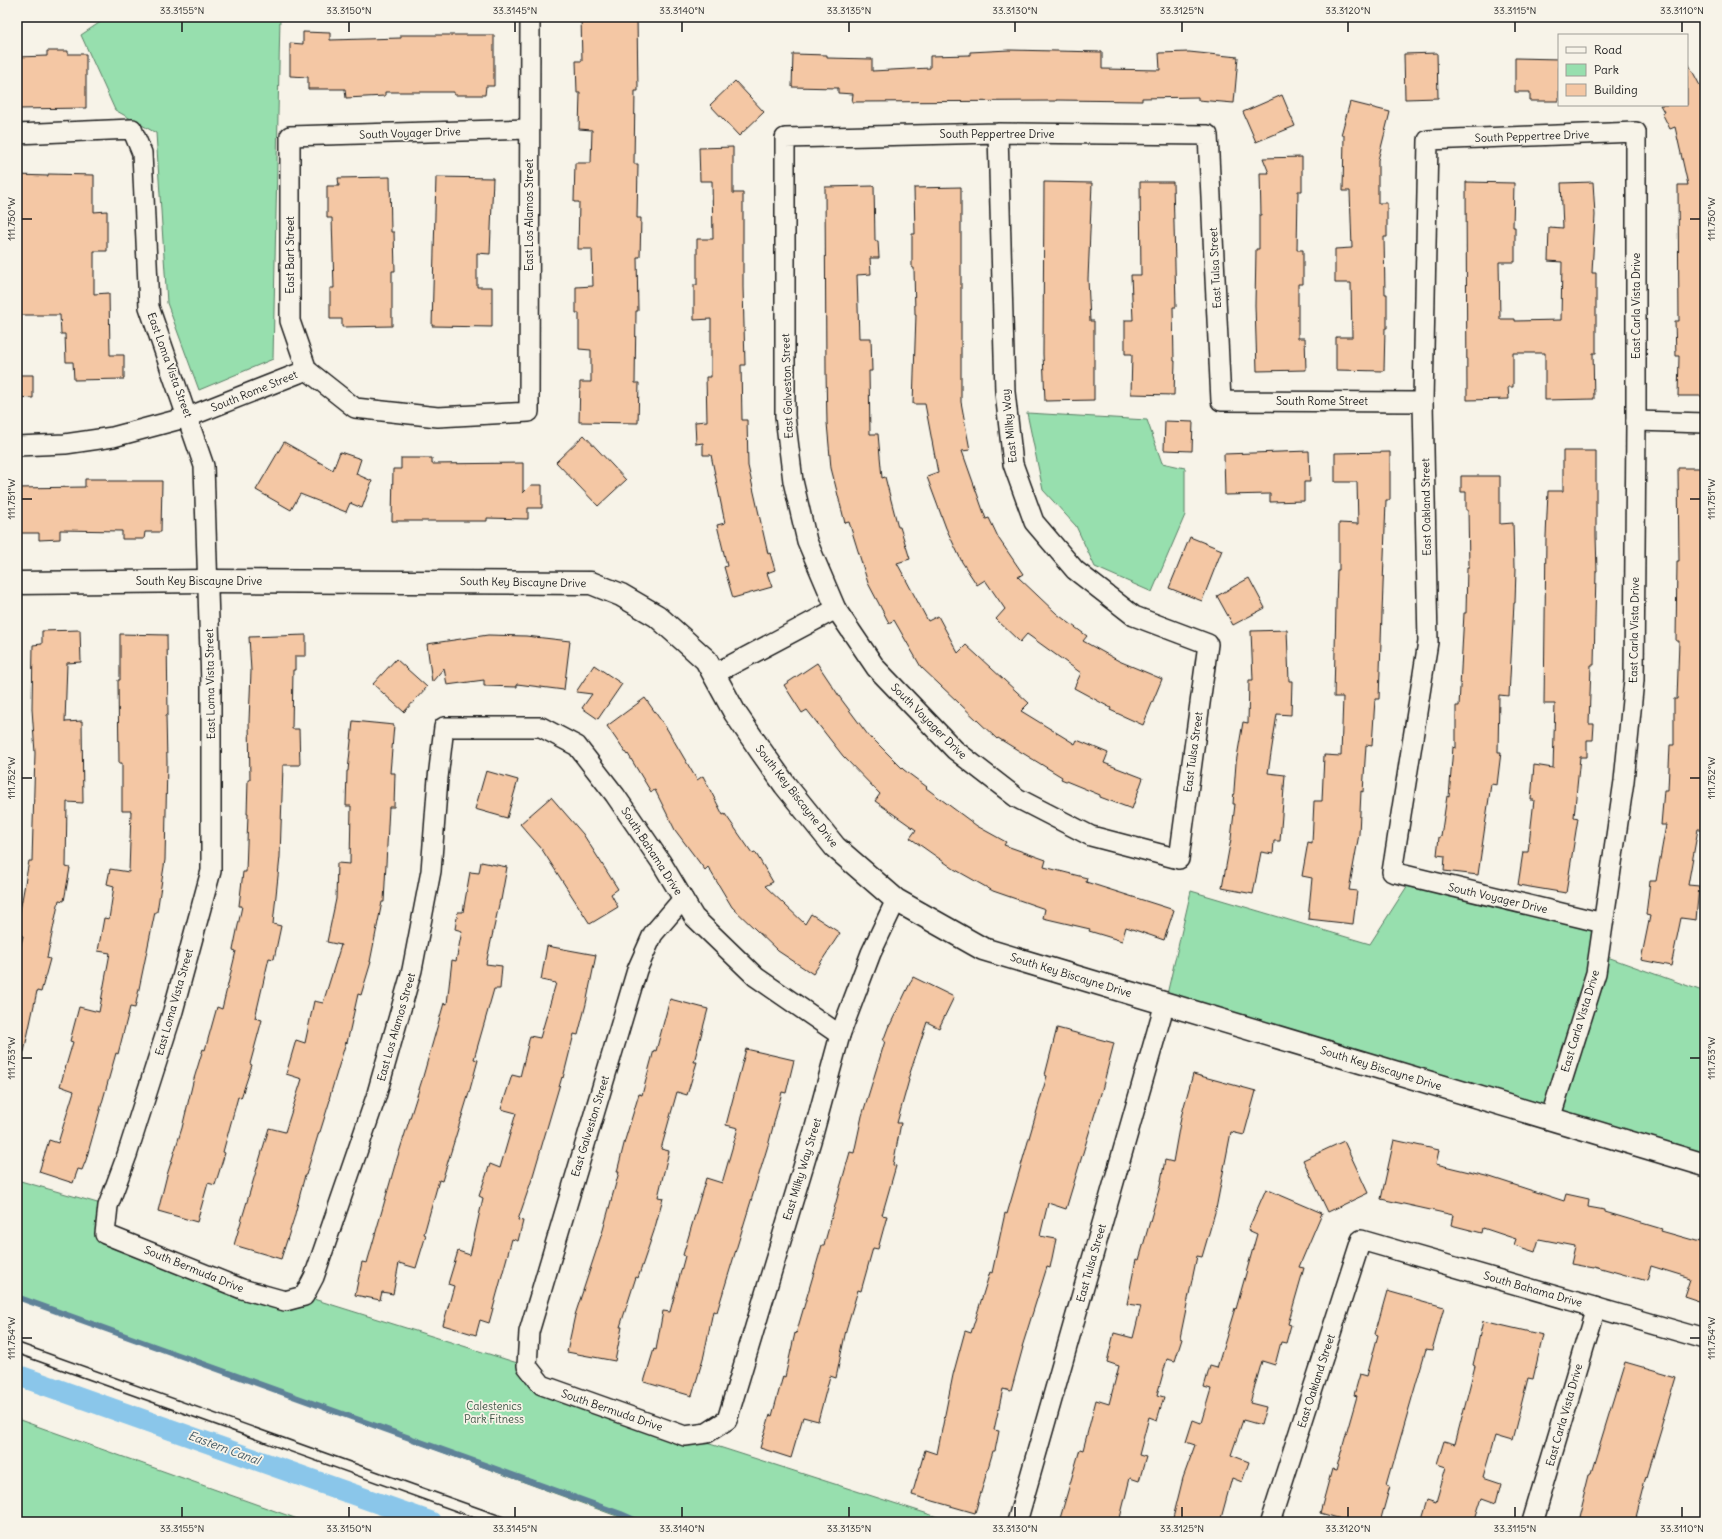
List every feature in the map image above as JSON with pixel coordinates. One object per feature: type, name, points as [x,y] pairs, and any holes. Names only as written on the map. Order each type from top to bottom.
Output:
[{"type":"street","name":"East Los Alamos Street","points":[[529,412],[530,17]]},
{"type":"street","name":"East Loma Vista Street","points":[[17,134],[132,129],[142,153],[149,307],[204,466],[211,684],[211,871],[173,1011],[127,1155],[108,1206],[105,1234]]},
{"type":"street","name":"South Voyager Drive","points":[[290,136],[529,129]]},
{"type":"street","name":"South Peppertree Drive","points":[[1428,140],[1636,132]]},
{"type":"street","name":"East Carla Vista Drive","points":[[1550,1119],[1596,973],[1624,781],[1634,680],[1636,132]]},
{"type":"street","name":"South Peppertree Drive","points":[[785,138],[998,133],[1208,135]]},
{"type":"street","name":"East Milky Way","points":[[998,133],[1005,392],[1012,464],[1034,522],[1074,570],[1134,616],[1208,644]]},
{"type":"street","name":"East Tulsa Street","points":[[1208,135],[1221,401]]},
{"type":"street","name":"East Bart Street","points":[[290,136],[290,321],[307,370]]},
{"type":"street","name":"East Galveston Street","points":[[785,138],[785,416],[793,481],[807,541],[836,609]]},
{"type":"street","name":"East Oakland Street","points":[[1392,872],[1428,642],[1423,402],[1428,140]]},
{"type":"street","name":"South Rome Street","points":[[17,446],[65,444],[113,437],[188,417],[307,370],[355,408],[438,417],[529,412]]},
{"type":"street","name":"South Rome Street","points":[[1221,401],[1423,402]]},
{"type":"street","points":[[1636,421],[1705,423]]},
{"type":"street","name":"South Key Biscayne Drive","points":[[17,583],[207,581],[591,583],[621,595],[657,616],[706,660],[735,713],[785,785],[835,848],[896,900],[982,949],[1705,1165]]},
{"type":"street","name":"South Voyager Drive","points":[[836,609],[876,668],[955,750],[1017,798],[1091,836],[1178,859]]},
{"type":"street","points":[[714,674],[836,609]]},
{"type":"street","name":"East Tulsa Street","points":[[1178,859],[1208,644]]},
{"type":"street","name":"East Los Alamos Street","points":[[285,1301],[304,1296],[314,1277],[376,1097],[412,970],[431,871],[438,778],[444,727]]},
{"type":"street","name":"South Bahama Drive","points":[[444,727],[541,727],[577,746],[615,795],[661,862],[694,917],[756,977],[840,1035]]},
{"type":"street","name":"South Voyager Drive","points":[[1392,872],[1603,923]]},
{"type":"street","name":"East Galveston Street","points":[[527,1366],[529,1332],[637,970],[653,934],[683,899]]},
{"type":"street","name":"East Milky Way Street","points":[[707,1433],[727,1420],[814,1131],[840,1035],[871,953],[896,900]]},
{"type":"street","name":"East Tulsa Street","points":[[1017,1522],[1165,1003]]},
{"type":"street","name":"South Bermuda Drive","points":[[105,1234],[242,1289],[285,1301]]},
{"type":"street","name":"East Oakland Street","points":[[1270,1522],[1362,1240]]},
{"type":"street","name":"South Bahama Drive","points":[[1362,1240],[1705,1339]]},
{"type":"street","name":"East Carla Vista Drive","points":[[1532,1522],[1596,1307]]},
{"type":"street","name":"South Bermuda Drive","points":[[527,1366],[542,1385],[685,1436],[707,1433]]},
{"type":"lane","points":[[17,1348],[502,1522]]},
{"type":"green space","points":[[108,17],[280,17],[273,359],[199,390],[167,303],[156,133],[115,110],[81,35]]},
{"type":"green space","points":[[1027,413],[1147,420],[1162,463],[1185,468],[1185,515],[1152,592],[1095,567],[1076,526],[1043,490]]},
{"type":"green space","points":[[1413,877],[1603,923],[1599,954],[1705,992],[1705,1165],[1165,1003],[1191,891],[1370,944]]},
{"type":"green space","name":"Calestenics Park Fitness","points":[[17,1180],[108,1206],[106,1234],[242,1289],[304,1296],[527,1366],[542,1385],[685,1436],[953,1522],[633,1522],[17,1296]]},
{"type":"green space","points":[[17,1419],[306,1522],[17,1522]]},
{"type":"building","points":[[581,17],[637,17],[638,91],[635,91],[634,164],[638,164],[637,218],[641,218],[640,257],[637,257],[638,311],[636,311],[635,383],[639,383],[638,423],[579,422],[580,382],[591,382],[591,350],[579,349],[579,313],[576,313],[576,287],[593,286],[592,249],[578,249],[579,202],[574,202],[575,163],[591,163],[592,130],[579,129],[580,93],[577,93],[576,61],[582,61]]},
{"type":"building","points":[[303,32],[330,33],[330,40],[401,38],[401,35],[494,35],[494,86],[486,86],[485,95],[454,95],[454,92],[385,92],[385,96],[346,98],[345,89],[308,89],[308,77],[290,76],[290,43],[303,44]]},
{"type":"building","points":[[1009,50],[1102,52],[1102,69],[1160,70],[1159,53],[1189,52],[1238,57],[1234,103],[1198,100],[1198,97],[1142,98],[1142,101],[1056,100],[852,102],[853,94],[838,93],[838,88],[792,87],[793,54],[827,55],[827,58],[872,59],[872,71],[930,68],[930,56],[970,55],[970,52]]},
{"type":"building","points":[[47,51],[68,51],[68,54],[86,54],[86,108],[17,109],[17,57],[47,56]]},
{"type":"building","points":[[1437,53],[1438,98],[1405,99],[1404,54]]},
{"type":"building","points":[[1515,58],[1558,59],[1558,101],[1530,101],[1530,92],[1515,92]]},
{"type":"building","points":[[1688,63],[1705,95],[1705,396],[1678,396],[1679,356],[1676,356],[1675,321],[1679,321],[1678,185],[1688,185],[1675,127],[1670,129],[1662,113],[1664,112],[1661,106],[1688,106]]},
{"type":"building","points":[[735,81],[764,112],[739,136],[710,105]]},
{"type":"building","points":[[1282,95],[1295,126],[1256,142],[1243,112]]},
{"type":"building","points":[[1350,102],[1390,112],[1378,160],[1378,203],[1387,203],[1387,237],[1384,237],[1387,328],[1385,328],[1384,371],[1336,370],[1336,337],[1352,337],[1351,283],[1335,283],[1335,249],[1352,248],[1350,191],[1343,191],[1344,135],[1341,135]]},
{"type":"building","points":[[733,147],[733,193],[743,193],[745,365],[741,365],[742,420],[747,420],[748,466],[768,554],[770,553],[775,570],[767,573],[772,587],[733,598],[724,567],[727,566],[717,525],[725,523],[711,455],[703,455],[703,443],[696,444],[695,422],[707,421],[706,377],[711,377],[711,319],[694,320],[694,285],[697,285],[697,239],[713,239],[712,181],[700,181],[699,148]]},
{"type":"building","points":[[1302,157],[1302,191],[1298,191],[1297,250],[1303,250],[1303,284],[1298,284],[1298,338],[1305,338],[1306,370],[1257,371],[1255,305],[1256,249],[1259,249],[1259,215],[1261,215],[1260,173],[1269,173],[1263,158]]},
{"type":"building","points":[[48,174],[94,175],[94,212],[107,211],[107,251],[94,251],[94,294],[109,293],[110,355],[124,355],[124,379],[74,380],[73,362],[66,362],[65,334],[61,334],[60,315],[17,315],[17,175],[48,176]]},
{"type":"building","points":[[390,177],[391,232],[394,232],[395,271],[392,271],[392,326],[342,327],[342,319],[330,319],[330,288],[334,288],[332,218],[327,218],[327,186],[339,186],[338,178]]},
{"type":"building","points":[[436,177],[493,178],[490,254],[477,253],[477,287],[492,287],[492,327],[432,326]]},
{"type":"building","points":[[1044,182],[1092,183],[1088,279],[1090,321],[1094,321],[1094,400],[1045,401],[1043,354]]},
{"type":"building","points":[[1140,182],[1173,182],[1176,307],[1173,307],[1175,361],[1174,395],[1131,394],[1132,354],[1125,354],[1125,320],[1133,320],[1131,275],[1141,275]]},
{"type":"building","points":[[1466,182],[1514,183],[1513,227],[1515,227],[1515,262],[1499,262],[1500,319],[1515,319],[1515,321],[1561,320],[1562,262],[1548,261],[1549,227],[1563,228],[1561,183],[1593,182],[1595,215],[1592,273],[1596,273],[1596,353],[1593,353],[1594,399],[1545,400],[1545,353],[1513,353],[1513,387],[1508,387],[1509,399],[1467,400]]},
{"type":"building","points":[[874,186],[875,241],[878,241],[879,258],[870,258],[871,274],[857,275],[859,338],[871,338],[872,371],[869,371],[870,434],[878,434],[882,478],[885,477],[898,527],[900,527],[910,559],[897,563],[928,621],[938,616],[958,653],[966,645],[1029,703],[1021,711],[1075,744],[1077,740],[1108,753],[1104,763],[1143,778],[1132,809],[1100,797],[1100,795],[1061,779],[1062,777],[998,738],[997,739],[921,667],[894,620],[889,623],[868,583],[849,522],[845,523],[831,468],[827,423],[825,187]]},
{"type":"building","points":[[961,187],[961,402],[970,450],[962,451],[986,519],[989,518],[999,539],[1023,574],[1018,577],[1057,614],[1087,636],[1083,641],[1119,661],[1162,679],[1143,725],[1110,710],[1111,708],[1074,688],[1081,673],[1027,634],[1020,642],[996,619],[1005,609],[985,580],[977,585],[962,562],[946,528],[927,477],[938,473],[925,404],[913,404],[916,314],[914,268],[912,268],[912,234],[915,234],[914,188]]},
{"type":"building","points":[[17,375],[33,375],[33,398],[17,397]]},
{"type":"building","points":[[1165,421],[1193,422],[1192,451],[1164,450]]},
{"type":"building","points":[[584,435],[626,480],[598,506],[556,462]]},
{"type":"building","points":[[284,442],[333,470],[340,452],[361,459],[356,474],[372,481],[362,508],[350,503],[346,512],[300,494],[291,510],[256,490]]},
{"type":"building","points":[[1309,451],[1310,482],[1304,482],[1304,501],[1270,502],[1270,494],[1225,495],[1224,454]]},
{"type":"building","points":[[1563,451],[1596,451],[1597,571],[1594,665],[1591,665],[1589,724],[1594,724],[1593,740],[1587,740],[1587,757],[1580,757],[1574,817],[1578,818],[1566,893],[1518,885],[1523,852],[1528,852],[1534,800],[1531,800],[1534,765],[1553,768],[1555,704],[1544,704],[1546,537],[1548,491],[1563,491]]},
{"type":"building","points":[[1390,452],[1390,500],[1386,500],[1379,699],[1375,699],[1372,746],[1366,745],[1363,792],[1361,791],[1359,834],[1349,890],[1357,891],[1353,924],[1308,919],[1312,878],[1302,876],[1308,842],[1312,843],[1314,801],[1322,801],[1324,755],[1341,756],[1343,697],[1334,697],[1337,570],[1339,570],[1339,523],[1358,524],[1357,482],[1335,482],[1335,453]]},
{"type":"building","points":[[401,458],[432,458],[432,464],[523,463],[523,493],[531,485],[542,485],[542,508],[528,508],[528,519],[487,518],[487,521],[392,521],[393,469],[401,469]]},
{"type":"building","points":[[1678,468],[1705,468],[1705,829],[1698,829],[1688,885],[1699,886],[1696,920],[1681,918],[1671,966],[1641,960],[1650,916],[1646,915],[1650,881],[1656,881],[1666,825],[1661,825],[1664,790],[1668,790],[1670,745],[1674,745],[1674,699],[1677,699],[1679,641],[1676,641],[1677,561],[1679,561]]},
{"type":"building","points":[[1461,476],[1500,476],[1500,524],[1513,523],[1514,568],[1516,568],[1509,696],[1499,695],[1498,752],[1501,752],[1497,785],[1491,784],[1478,875],[1444,871],[1445,856],[1437,855],[1447,796],[1449,797],[1453,747],[1456,748],[1456,706],[1459,706],[1464,613],[1466,613],[1467,567],[1469,567],[1468,510],[1466,510],[1466,492],[1461,492]]},
{"type":"building","points":[[85,479],[107,479],[107,481],[162,481],[161,532],[145,532],[144,539],[122,539],[122,531],[60,530],[60,539],[39,540],[39,533],[17,533],[17,488],[85,487]]},
{"type":"building","points":[[1190,537],[1222,550],[1202,601],[1169,588]]},
{"type":"building","points":[[1249,578],[1265,608],[1233,625],[1217,596]]},
{"type":"building","points":[[80,630],[81,662],[67,663],[65,722],[82,721],[83,803],[67,802],[66,867],[70,868],[64,901],[59,900],[47,958],[50,959],[41,992],[37,991],[24,1052],[17,1051],[17,961],[23,936],[17,934],[17,928],[29,861],[32,861],[35,753],[32,709],[33,645],[42,644],[42,631]]},
{"type":"building","points":[[1287,630],[1289,681],[1292,681],[1291,715],[1277,714],[1268,773],[1285,775],[1280,841],[1274,841],[1273,854],[1261,852],[1253,894],[1222,888],[1231,839],[1235,804],[1233,804],[1236,763],[1243,722],[1248,723],[1249,680],[1253,680],[1251,631]]},
{"type":"building","points":[[120,634],[167,635],[168,715],[166,715],[167,762],[165,860],[157,912],[155,912],[135,1008],[130,1007],[118,1054],[116,1053],[86,1160],[82,1170],[78,1169],[73,1183],[39,1172],[49,1140],[58,1143],[74,1091],[60,1086],[73,1042],[70,1041],[79,1007],[99,1012],[110,953],[98,951],[104,918],[109,919],[114,886],[107,884],[110,869],[129,872],[131,811],[122,811],[122,763],[119,763],[118,680],[120,680]]},
{"type":"building","points":[[306,635],[306,656],[295,656],[295,670],[293,670],[292,729],[299,729],[300,765],[283,765],[280,857],[273,924],[281,926],[274,959],[269,958],[255,1018],[262,1020],[250,1064],[252,1065],[241,1098],[238,1097],[223,1152],[225,1153],[215,1185],[208,1183],[197,1222],[158,1211],[167,1175],[182,1128],[193,1082],[203,1049],[205,1050],[217,1007],[222,1009],[236,951],[233,950],[242,906],[239,906],[243,872],[246,872],[248,780],[250,780],[249,721],[251,671],[249,637]]},
{"type":"building","points":[[488,635],[526,636],[570,641],[564,690],[517,684],[517,687],[484,686],[484,680],[447,685],[444,668],[432,682],[427,644]]},
{"type":"building","points":[[396,659],[427,687],[404,712],[373,684]]},
{"type":"building","points":[[817,663],[841,699],[871,739],[872,738],[904,770],[927,787],[926,788],[977,826],[1006,842],[1004,845],[1046,860],[1044,867],[1087,878],[1086,882],[1174,910],[1164,940],[1126,927],[1122,941],[1089,931],[1090,929],[1043,918],[1045,909],[993,891],[954,869],[910,838],[916,830],[875,801],[880,794],[843,756],[807,710],[802,713],[784,685]]},
{"type":"building","points":[[594,665],[622,684],[598,719],[582,708],[592,694],[576,692]]},
{"type":"building","points":[[645,698],[667,729],[697,780],[703,776],[723,815],[725,814],[752,853],[755,852],[773,882],[765,886],[805,924],[811,914],[840,933],[813,974],[778,951],[732,907],[708,867],[705,870],[675,830],[655,790],[651,792],[628,754],[627,755],[607,726]]},
{"type":"building","points":[[353,721],[394,725],[390,773],[395,773],[394,807],[389,807],[384,902],[382,902],[371,962],[361,995],[358,994],[347,1043],[346,1042],[329,1099],[330,1100],[305,1175],[294,1218],[281,1259],[234,1245],[269,1128],[285,1132],[302,1079],[286,1074],[296,1040],[305,1043],[314,1001],[323,1003],[341,945],[327,942],[336,899],[337,863],[350,864],[351,806],[346,806],[347,771]]},
{"type":"building","points":[[486,771],[518,780],[507,818],[475,809]]},
{"type":"building","points":[[551,797],[583,834],[618,889],[611,894],[618,907],[590,924],[541,848],[520,824]]},
{"type":"building","points":[[481,862],[507,867],[486,964],[502,966],[500,989],[494,989],[474,1059],[478,1060],[469,1093],[442,1181],[439,1180],[424,1234],[426,1235],[416,1268],[399,1263],[393,1294],[382,1292],[380,1300],[355,1295],[362,1262],[367,1263],[444,1003],[447,1004],[452,960],[456,961],[462,931],[455,929],[458,912],[463,912],[470,872],[479,873]]},
{"type":"building","points":[[547,946],[596,955],[578,1035],[574,1034],[563,1078],[562,1077],[532,1179],[518,1220],[523,1221],[518,1241],[512,1239],[489,1323],[480,1320],[476,1335],[443,1325],[454,1286],[448,1284],[458,1251],[470,1255],[483,1198],[479,1196],[490,1164],[500,1168],[516,1113],[501,1109],[512,1075],[520,1077],[530,1036],[540,1038],[556,983],[541,980]]},
{"type":"building","points":[[913,977],[954,997],[939,1028],[927,1022],[908,1079],[909,1080],[897,1123],[901,1123],[893,1165],[896,1166],[882,1215],[887,1216],[878,1249],[873,1248],[861,1291],[858,1290],[846,1330],[836,1378],[830,1376],[818,1421],[803,1417],[791,1458],[760,1448],[770,1415],[772,1416],[783,1376],[785,1377],[795,1333],[796,1334],[822,1245],[824,1245],[850,1152],[854,1153],[862,1116],[885,1041],[883,1041],[889,1025]]},
{"type":"building","points":[[670,999],[708,1009],[694,1062],[697,1062],[687,1095],[677,1092],[661,1149],[669,1151],[658,1197],[663,1198],[654,1231],[638,1278],[636,1277],[620,1327],[622,1327],[615,1361],[567,1352],[575,1315],[603,1230],[619,1172],[617,1172],[625,1140],[639,1094],[642,1095]]},
{"type":"building","points":[[1057,1028],[1114,1043],[1102,1090],[1066,1209],[1048,1203],[1040,1236],[1056,1239],[1050,1268],[1047,1267],[1022,1347],[1011,1391],[1003,1389],[994,1430],[999,1431],[995,1451],[993,1451],[975,1513],[912,1495],[925,1450],[937,1454],[953,1375],[965,1331],[971,1333],[990,1272],[992,1273],[1005,1213],[1007,1214],[1047,1076],[1045,1075]]},
{"type":"building","points":[[746,1049],[794,1060],[786,1093],[782,1092],[769,1142],[717,1312],[713,1311],[704,1355],[692,1396],[644,1382],[654,1349],[656,1350],[663,1311],[670,1312],[685,1256],[683,1255],[706,1178],[722,1183],[738,1128],[726,1125]]},
{"type":"building","points":[[1193,1074],[1256,1091],[1244,1135],[1231,1132],[1216,1209],[1202,1257],[1197,1256],[1180,1338],[1182,1339],[1175,1361],[1167,1359],[1157,1395],[1164,1397],[1157,1420],[1149,1417],[1139,1455],[1146,1457],[1139,1481],[1130,1478],[1119,1522],[1059,1522],[1080,1449],[1083,1450],[1096,1400],[1109,1404],[1119,1366],[1107,1362],[1114,1333],[1133,1338],[1141,1306],[1127,1304],[1136,1259],[1139,1260],[1160,1186],[1165,1160],[1173,1162],[1181,1117]]},
{"type":"building","points":[[1394,1140],[1439,1150],[1436,1164],[1490,1177],[1564,1201],[1566,1194],[1589,1199],[1588,1207],[1605,1210],[1605,1212],[1662,1229],[1661,1231],[1700,1242],[1700,1240],[1705,1241],[1705,1293],[1702,1302],[1684,1296],[1690,1278],[1651,1266],[1647,1281],[1594,1266],[1593,1268],[1571,1264],[1575,1246],[1539,1239],[1535,1252],[1514,1245],[1516,1239],[1483,1228],[1482,1233],[1451,1225],[1453,1215],[1381,1199]]},
{"type":"building","points":[[1344,1141],[1368,1193],[1328,1212],[1303,1160]]},
{"type":"building","points":[[1266,1189],[1322,1213],[1299,1267],[1304,1268],[1288,1324],[1291,1325],[1286,1343],[1281,1342],[1275,1365],[1262,1361],[1250,1403],[1266,1407],[1261,1425],[1243,1420],[1231,1455],[1249,1462],[1242,1482],[1232,1478],[1220,1522],[1172,1522],[1183,1478],[1195,1445],[1186,1442],[1193,1420],[1201,1423],[1211,1389],[1204,1387],[1210,1366],[1217,1368],[1235,1308],[1236,1309],[1257,1234],[1248,1230]]},
{"type":"building","points":[[1387,1291],[1444,1307],[1432,1350],[1426,1349],[1387,1485],[1390,1486],[1380,1522],[1352,1522],[1320,1513],[1332,1469],[1336,1470],[1357,1396],[1354,1395],[1360,1374],[1367,1376],[1378,1335],[1375,1334]]},
{"type":"building","points":[[1483,1321],[1543,1335],[1533,1379],[1528,1378],[1512,1441],[1495,1436],[1483,1477],[1501,1483],[1496,1502],[1482,1497],[1474,1522],[1420,1522],[1427,1499],[1436,1502],[1446,1467],[1437,1464],[1444,1441],[1455,1444],[1475,1366],[1473,1365]]},
{"type":"building","points":[[1625,1362],[1677,1377],[1647,1477],[1646,1476],[1634,1522],[1598,1522],[1579,1517],[1590,1473]]},
{"type":"waterway","points":[[17,1297],[621,1514],[639,1522]]},
{"type":"waterway","name":"Eastern Canal","points":[[17,1375],[431,1522]]}]
